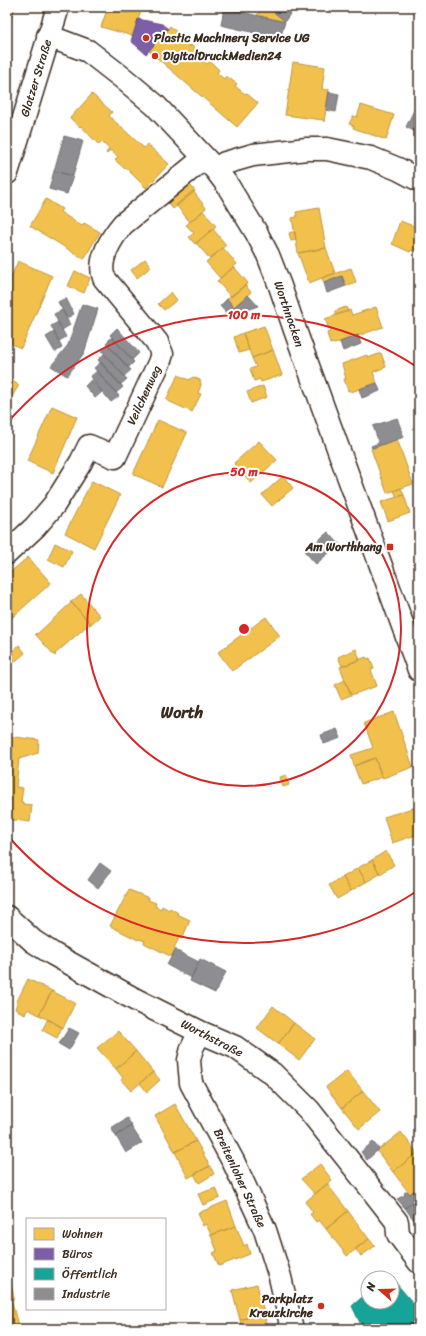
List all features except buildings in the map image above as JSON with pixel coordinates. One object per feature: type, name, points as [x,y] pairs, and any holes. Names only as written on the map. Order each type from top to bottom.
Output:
[{"type":"street","name":"Glatzer Straße","points":[[7,173],[58,7]]},
{"type":"street","name":"Worthnocken","points":[[48,36],[88,51],[155,105],[210,164],[228,186],[256,232],[268,255],[280,286],[296,334],[419,670]]},
{"type":"street","points":[[210,164],[225,163],[253,155],[307,149],[327,149],[371,158],[419,180]]},
{"type":"street","name":"Veilchenweg","points":[[7,553],[35,527],[54,506],[82,462],[89,446],[115,457],[159,363],[162,354],[157,342],[104,278],[102,270],[105,257],[115,234],[123,224],[210,164]]},
{"type":"street","name":"Worthstraße","points":[[7,917],[32,941],[53,954],[136,1000],[200,1032],[235,1047],[273,1074],[309,1110],[397,1222],[398,1234],[419,1262]]},
{"type":"street","name":"Breitenloher Straße","points":[[200,1032],[192,1048],[190,1060],[191,1083],[234,1163],[265,1230],[280,1277],[292,1329]]},
{"type":"place","name":"Plastic Machinery Service UG","points":[[146,38]]},
{"type":"place","name":"DigitalDruckMedien24","points":[[155,56]]},
{"type":"place","name":"Am Worthhang","points":[[390,547]]},
{"type":"place","name":"Parkplatz Kreuzkirche","points":[[321,1306]]},
{"type":"district","name":"Worth","points":[[182,712]]}]
